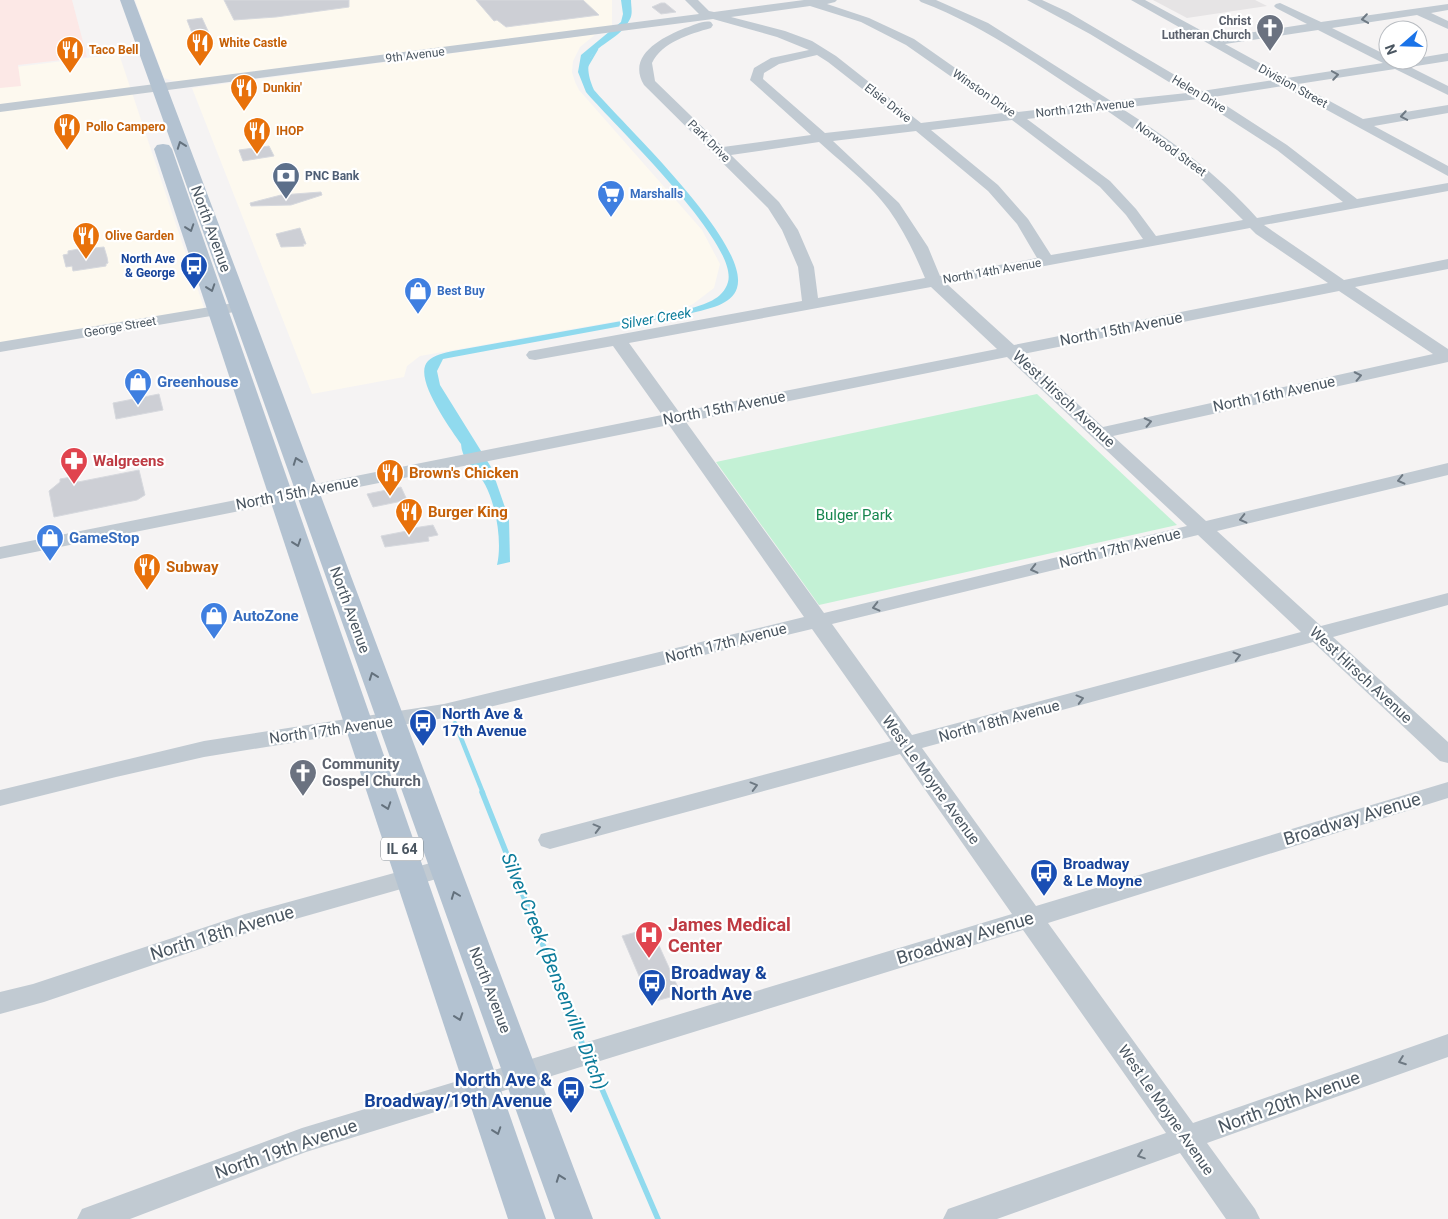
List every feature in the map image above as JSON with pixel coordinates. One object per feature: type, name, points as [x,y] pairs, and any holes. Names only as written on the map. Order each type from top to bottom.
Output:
[{"type":"main road","name":"North Avenue","points":[[127,0],[159,88],[229,309],[294,494],[390,722],[522,1074],[574,1219]]},
{"type":"main road","name":"North Avenue","points":[[159,137],[229,309]]},
{"type":"main road","name":"North Avenue","points":[[294,494],[360,727],[527,1219]]},
{"type":"street","name":"Elsie Drive","points":[[691,0],[705,12],[781,34],[820,51],[976,172],[1002,197],[1023,222],[1047,261]]},
{"type":"street","name":"9th Avenue","points":[[0,108],[620,28],[720,17],[791,2],[831,0]]},
{"type":"street","name":"Norwood Street","points":[[925,0],[984,25],[1191,161],[1225,191],[1261,231],[1448,356]]},
{"type":"street","name":"Helen Drive","points":[[1033,0],[1071,19],[1202,95],[1278,143],[1354,204]]},
{"type":"street","name":"Division Street","points":[[1137,0],[1448,172]]},
{"type":"street","name":"Winston Drive","points":[[812,2],[865,20],[910,42],[1015,116],[1104,184],[1132,212],[1152,241]]},
{"type":"street","points":[[1402,4],[1448,25]]},
{"type":"street","points":[[1280,6],[1378,56]]},
{"type":"street","points":[[1213,42],[1448,7]]},
{"type":"street","name":"Park Drive","points":[[720,17],[670,39],[651,54],[646,62],[649,82],[774,205],[790,230],[806,267],[811,304]]},
{"type":"street","points":[[661,46],[679,48]]},
{"type":"street","name":"West Hirsch Avenue","points":[[820,51],[768,64],[758,71],[755,78],[759,84],[861,173],[894,206],[920,247],[934,281],[1012,351],[1448,756]]},
{"type":"street","name":"North 12th Avenue","points":[[1428,60],[1448,57]]},
{"type":"street","name":"North 12th Avenue","points":[[721,152],[821,138],[1202,95],[1378,68]]},
{"type":"street","points":[[1407,70],[1448,91]]},
{"type":"street","points":[[1360,124],[1448,109]]},
{"type":"street","name":"North 14th Avenue","points":[[535,355],[1448,187]]},
{"type":"street","name":"North 15th Avenue","points":[[0,553],[1448,264]]},
{"type":"street","name":"George Street","points":[[0,347],[229,309]]},
{"type":"street","name":"West Le Moyne Avenue","points":[[618,340],[1244,1219]]},
{"type":"street","name":"North 16th Avenue","points":[[1100,433],[1448,356]]},
{"type":"street","name":"North 17th Avenue","points":[[0,798],[233,744],[360,727],[444,712],[1448,469]]},
{"type":"street","name":"North 18th Avenue","points":[[550,840],[907,746],[1448,599]]},
{"type":"street","name":"Broadway Avenue","points":[[481,1085],[588,1054],[1448,790]]},
{"type":"street","name":"North 18th Avenue","points":[[0,1003],[34,994],[245,924],[445,868]]},
{"type":"street","name":"North 20th Avenue","points":[[959,1219],[1187,1139],[1448,1044]]},
{"type":"street","name":"North 19th Avenue","points":[[93,1219],[302,1140],[481,1085]]},
{"type":"shaded area","points":[[0,0],[72,0],[87,57],[18,65],[21,86],[0,88]]},
{"type":"shaded area","points":[[135,0],[612,0],[612,26],[189,81],[173,81],[164,78]]},
{"type":"shaded area","points":[[1153,0],[1255,0],[1267,6],[1187,18]]},
{"type":"shaded area","points":[[596,34],[580,47],[573,61],[572,72],[575,82],[579,90],[702,230],[720,264],[714,288],[693,304],[679,310],[420,356],[407,366],[404,377],[312,394],[192,88]]},
{"type":"shaded area","points":[[119,54],[205,311],[0,346],[0,69]]},
{"type":"green space","name":"Bulger Park","points":[[1037,394],[1177,525],[819,605],[716,462]]},
{"type":"water","points":[[621,0],[631,0],[631,17],[624,29],[592,55],[589,63],[589,75],[594,90],[656,156],[706,215],[725,243],[736,268],[737,288],[730,299],[725,302],[712,308],[692,313],[443,359],[437,371],[440,385],[491,467],[509,519],[510,562],[497,565],[499,555],[498,530],[489,493],[478,474],[469,464],[461,444],[435,403],[425,379],[424,369],[428,361],[443,353],[453,351],[689,309],[707,303],[717,297],[726,288],[728,282],[726,264],[714,240],[695,213],[646,156],[586,92],[578,72],[581,55],[621,22],[623,14]]},
{"type":"building","points":[[224,0],[349,0],[349,7],[276,17],[234,20]]},
{"type":"building","points":[[476,0],[583,0],[599,15],[506,27],[497,20],[494,21]]},
{"type":"building","points":[[665,3],[676,12],[661,14],[652,7]]},
{"type":"building","points":[[202,18],[214,44],[197,46],[187,20]]},
{"type":"building","name":"IHOP","points":[[269,146],[274,156],[243,161],[239,150]]},
{"type":"building","name":"PNC Bank","points":[[321,192],[322,195],[291,205],[251,206],[250,203],[281,195]]},
{"type":"building","points":[[300,228],[306,244],[303,244],[304,246],[281,247],[276,234]]},
{"type":"building","name":"Olive Garden","points":[[94,246],[94,248],[104,247],[108,263],[106,266],[73,271],[72,266],[66,267],[63,255],[68,254],[68,251]]},
{"type":"building","name":"Greenhouse","points":[[159,394],[163,410],[116,419],[113,403]]},
{"type":"building","name":"Walgreens","points":[[139,470],[145,495],[137,500],[54,517],[49,491],[60,482],[60,479],[77,476],[78,482]]},
{"type":"building","name":"Brown's Chicken","points":[[401,487],[407,500],[373,507],[367,494]]},
{"type":"building","name":"Burger King","points":[[433,525],[438,535],[428,537],[429,541],[385,547],[381,536],[407,531],[407,529]]},
{"type":"building","name":"James Medical Center","points":[[651,928],[681,994],[656,1001],[652,992],[643,995],[639,984],[642,983],[622,936]]},
{"type":"waterway","name":"Silver Creek","points":[[587,66],[597,49]]},
{"type":"waterway","name":"Silver Creek (Bensenville Ditch)","points":[[455,723],[483,793]]},
{"type":"waterway","name":"Silver Creek (Bensenville Ditch)","points":[[482,792],[584,1048]]},
{"type":"waterway","name":"Silver Creek (Bensenville Ditch)","points":[[589,1059],[658,1219]]},
{"type":"place","name":"Christ Lutheran Church","points":[[1270,52]]},
{"type":"place","name":"White Castle","points":[[200,67]]},
{"type":"place","name":"Taco Bell","points":[[70,74]]},
{"type":"place","name":"Dunkin'","points":[[244,112]]},
{"type":"place","name":"Pollo Campero","points":[[67,151]]},
{"type":"place","name":"IHOP","points":[[257,155]]},
{"type":"place","name":"PNC Bank","points":[[286,200]]},
{"type":"place","name":"Marshalls","points":[[611,218]]},
{"type":"place","name":"Olive Garden","points":[[86,260]]},
{"type":"place","name":"North Ave & George","points":[[194,290]]},
{"type":"place","name":"Best Buy","points":[[418,315]]},
{"type":"place","name":"Greenhouse","points":[[138,406]]},
{"type":"place","name":"Walgreens","points":[[74,485]]},
{"type":"place","name":"Brown's Chicken","points":[[390,497]]},
{"type":"place","name":"Burger King","points":[[409,536]]},
{"type":"place","name":"GameStop","points":[[50,562]]},
{"type":"place","name":"Subway","points":[[147,591]]},
{"type":"place","name":"AutoZone","points":[[214,640]]},
{"type":"place","name":"North Ave & 17th Avenue","points":[[423,747]]},
{"type":"place","name":"Community Gospel Church","points":[[303,797]]},
{"type":"place","name":"Broadway & Le Moyne","points":[[1044,897]]},
{"type":"place","name":"James Medical Center","points":[[649,959]]},
{"type":"place","name":"Broadway & North Ave","points":[[652,1007]]},
{"type":"place","name":"North Ave & Broadway/19th Avenue","points":[[571,1114]]}]
